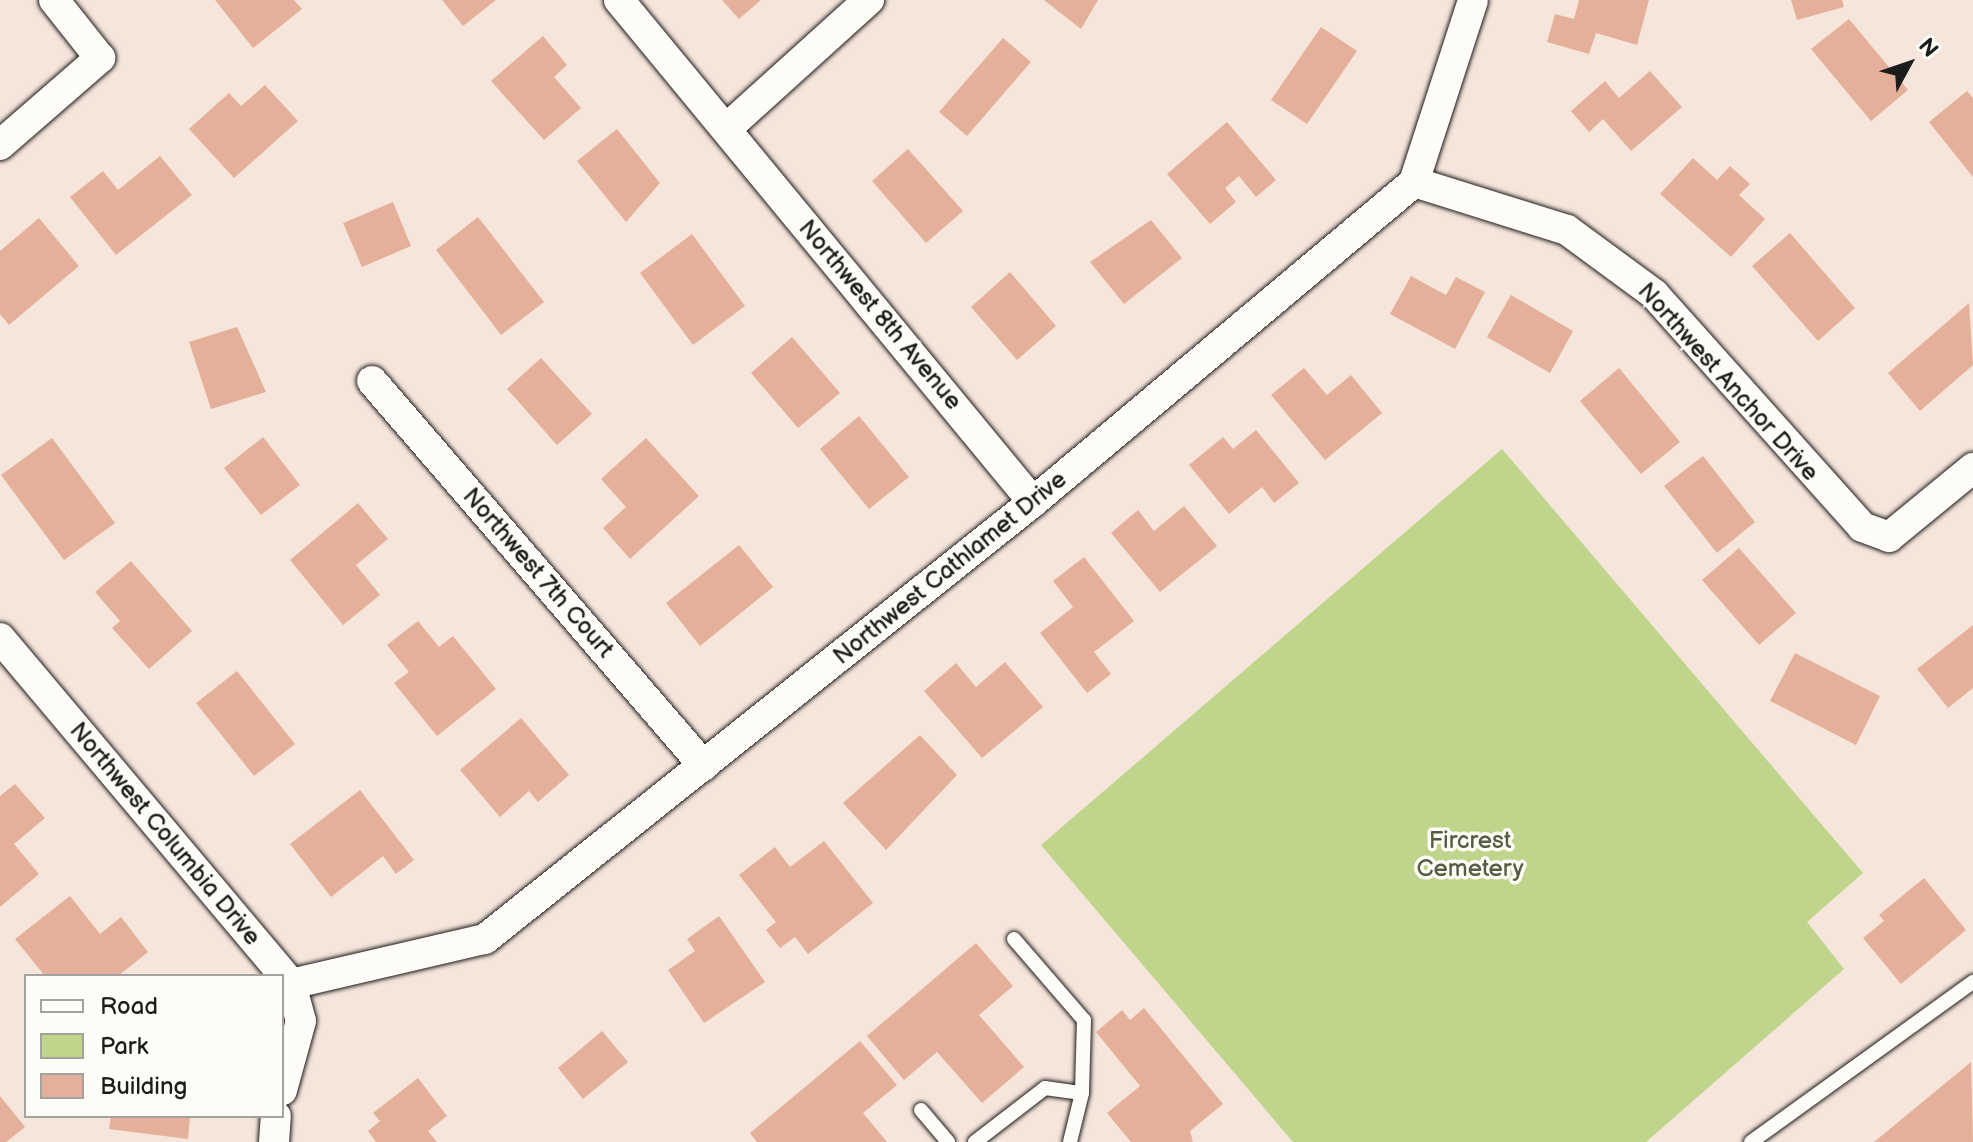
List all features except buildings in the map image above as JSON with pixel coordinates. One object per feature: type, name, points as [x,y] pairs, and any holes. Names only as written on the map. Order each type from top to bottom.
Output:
[{"type":"street","points":[[0,145],[100,58],[54,0]]},
{"type":"street","name":"Northwest 8th Avenue","points":[[619,0],[1033,502]]},
{"type":"street","points":[[726,129],[869,0]]},
{"type":"street","points":[[1414,182],[1473,0]]},
{"type":"street","name":"Northwest Anchor Drive","points":[[1414,182],[1567,230],[1654,294],[1862,527],[1889,537],[1973,468]]},
{"type":"street","name":"Northwest Cathlamet Drive","points":[[291,984],[485,939],[1033,502],[1414,182]]},
{"type":"street","name":"Northwest 7th Court","points":[[372,381],[704,766]]},
{"type":"street","name":"Northwest Columbia Drive","points":[[0,638],[283,974]]},
{"type":"street","name":"Northwest Columbia Drive","points":[[284,976],[291,984],[301,1021],[284,1083]]},
{"type":"street","points":[[274,1142],[276,1118]]},
{"type":"lane","points":[[1014,939],[1084,1020],[1082,1093],[1070,1142]]},
{"type":"lane","points":[[1751,1142],[1973,982]]},
{"type":"lane","points":[[975,1142],[1045,1088],[1082,1093]]},
{"type":"lane","points":[[921,1110],[948,1142]]},
{"type":"green space","name":"Fircrest Cemetery","points":[[1502,449],[1863,873],[1807,922],[1844,969],[1646,1142],[1293,1142],[1041,845]]}]
